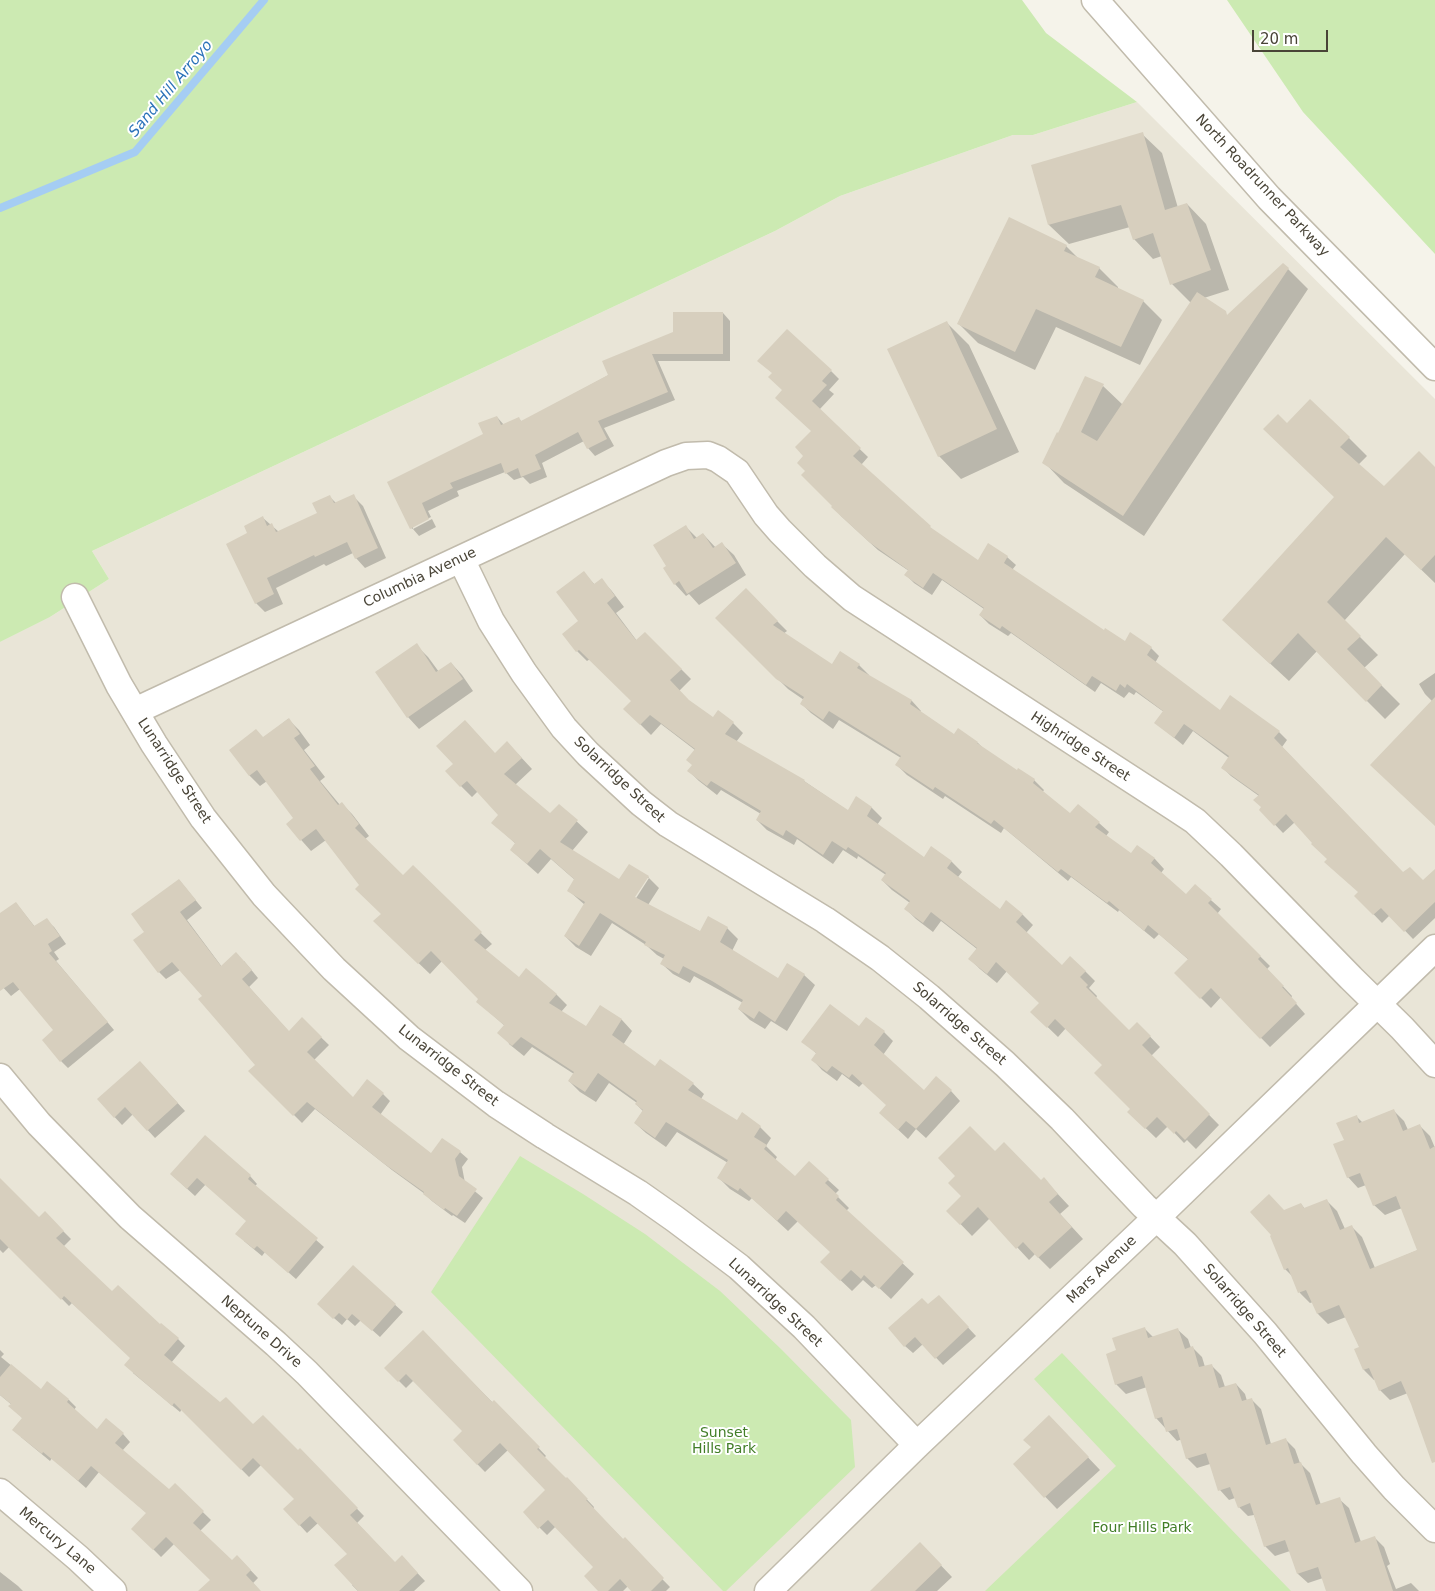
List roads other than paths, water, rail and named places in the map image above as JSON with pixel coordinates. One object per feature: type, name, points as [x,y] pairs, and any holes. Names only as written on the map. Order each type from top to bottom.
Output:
[{"type":"street","name":"North Roadrunner Parkway","points":[[1095,0],[1269,198],[1435,366]]},
{"type":"street","name":"Columbia Avenue","points":[[135,711],[676,459],[709,447]]},
{"type":"street","name":"Highridge Street","points":[[709,447],[718,459],[737,472],[766,515],[780,531],[815,566],[852,598],[1195,822],[1231,855],[1378,1003],[1435,1064]]},
{"type":"street","name":"Solarridge Street","points":[[461,558],[491,620],[524,673],[564,728],[614,779],[668,824],[853,939],[905,977],[978,1039],[1062,1119],[1138,1199],[1185,1244],[1295,1369],[1364,1454],[1394,1488],[1435,1529]]},
{"type":"street","name":"Lunarridge Street","points":[[75,597],[119,685],[188,794],[232,856],[264,895],[300,934],[369,1002],[409,1038],[496,1104],[638,1193],[731,1261],[804,1327],[917,1445]]},
{"type":"street","name":"Mars Avenue","points":[[768,1591],[917,1445],[1157,1217],[1435,948]]},
{"type":"street","name":"Neptune Drive","points":[[0,1077],[39,1124],[106,1194],[156,1241],[307,1373],[518,1591]]},
{"type":"street","name":"Mercury Lane","points":[[0,1492],[78,1558],[113,1591]]},
{"type":"waterway","name":"Sand Hill Arroyo","points":[[0,208],[135,152],[264,0]]},
{"type":"park label","name":"Sunset Hills Park","points":[[724,1442]]},
{"type":"park label","name":"Four Hills Park","points":[[1142,1528]]}]
